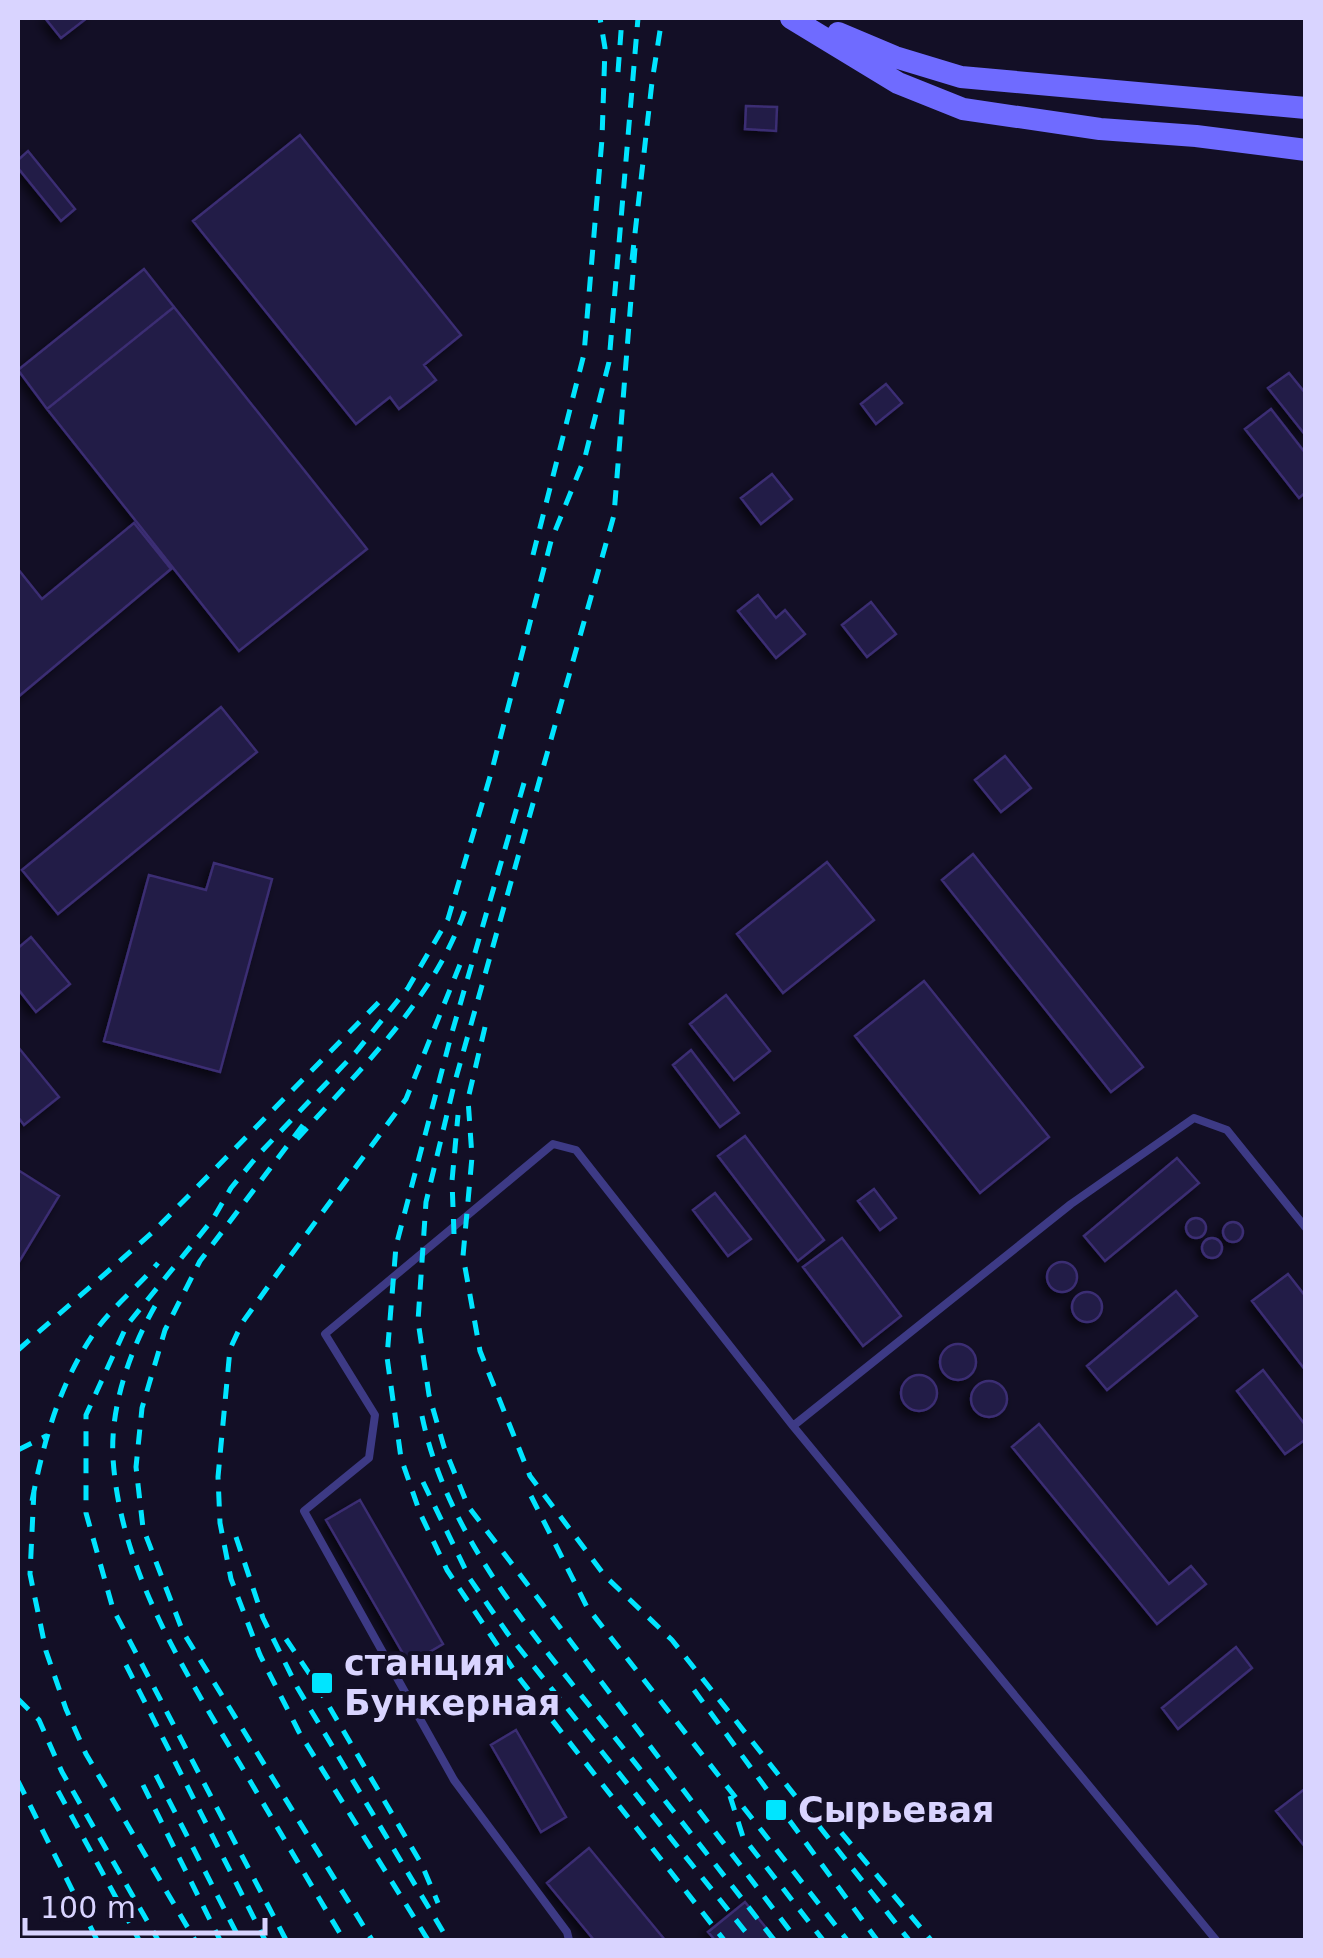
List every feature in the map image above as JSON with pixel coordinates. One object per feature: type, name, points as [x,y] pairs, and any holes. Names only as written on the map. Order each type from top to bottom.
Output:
[{"type":"main road","points":[[791,18],[898,83],[963,109],[1100,129],[1306,150]]},
{"type":"main road","points":[[804,18],[894,57],[962,77],[1306,108]]},
{"type":"lane","points":[[794,1426],[1071,1204],[1194,1118],[1227,1130],[1306,1228]]},
{"type":"lane","points":[[569,1940],[454,1780],[304,1511],[369,1458],[375,1415],[325,1334],[553,1144],[576,1150],[794,1426],[1216,1940]]},
{"type":"building","points":[[45,18],[87,18],[61,38]]},
{"type":"building","points":[[746,106],[777,107],[776,131],[745,129]]},
{"type":"building","points":[[300,135],[461,335],[424,365],[436,380],[399,409],[390,397],[356,424],[193,221]]},
{"type":"building","points":[[28,151],[75,209],[61,221],[18,168],[18,160]]},
{"type":"building","points":[[144,269],[174,307],[47,409],[18,370]]},
{"type":"building","points":[[174,307],[367,549],[239,651],[47,409]]},
{"type":"building","points":[[1289,373],[1306,394],[1306,436],[1268,388]]},
{"type":"building","points":[[886,384],[902,403],[876,424],[861,404]]},
{"type":"building","points":[[1271,409],[1306,454],[1306,492],[1299,498],[1245,429]]},
{"type":"building","points":[[772,474],[792,499],[761,524],[741,498]]},
{"type":"building","points":[[134,523],[171,569],[18,697],[18,569],[42,599]]},
{"type":"building","points":[[758,595],[776,618],[785,610],[805,634],[776,658],[738,611]]},
{"type":"building","points":[[871,602],[896,634],[867,657],[842,625]]},
{"type":"building","points":[[221,707],[257,752],[58,914],[22,870]]},
{"type":"building","points":[[1005,756],[1031,788],[1001,812],[975,780]]},
{"type":"building","points":[[973,854],[1143,1067],[1111,1092],[942,880]]},
{"type":"building","points":[[827,862],[874,920],[783,993],[737,934]]},
{"type":"building","points":[[214,863],[272,879],[220,1072],[104,1041],[149,875],[206,890]]},
{"type":"building","points":[[31,937],[70,984],[36,1012],[18,989],[18,948]]},
{"type":"building","points":[[924,981],[1049,1137],[980,1193],[855,1036]]},
{"type":"building","points":[[726,995],[770,1051],[734,1080],[690,1024]]},
{"type":"building","points":[[18,1047],[59,1097],[24,1125],[18,1117]]},
{"type":"building","points":[[691,1050],[739,1113],[720,1127],[673,1065]]},
{"type":"building","points":[[745,1136],[824,1240],[798,1261],[718,1156]]},
{"type":"building","points":[[1177,1158],[1199,1183],[1105,1261],[1084,1236]]},
{"type":"building","points":[[18,1170],[59,1196],[19,1262],[18,1261]]},
{"type":"building","points":[[874,1189],[896,1218],[880,1230],[858,1201]]},
{"type":"building","points":[[715,1193],[751,1239],[728,1256],[693,1210]]},
{"type":"building","points":[[1192,1218],[1200,1218],[1206,1228],[1200,1238],[1192,1238],[1186,1232],[1186,1224]]},
{"type":"building","points":[[1229,1222],[1237,1222],[1243,1232],[1237,1242],[1229,1242],[1223,1236],[1223,1228]]},
{"type":"building","points":[[842,1238],[901,1316],[863,1346],[803,1267]]},
{"type":"building","points":[[1208,1238],[1216,1238],[1222,1248],[1216,1258],[1208,1258],[1202,1252],[1202,1244]]},
{"type":"building","points":[[1062,1262],[1073,1266],[1077,1277],[1073,1288],[1062,1292],[1051,1288],[1047,1277],[1051,1266]]},
{"type":"building","points":[[1288,1274],[1306,1297],[1306,1371],[1252,1301]]},
{"type":"building","points":[[1176,1291],[1197,1316],[1107,1390],[1087,1366]]},
{"type":"building","points":[[1087,1292],[1098,1296],[1102,1307],[1098,1318],[1087,1322],[1076,1318],[1072,1307],[1076,1296]]},
{"type":"building","points":[[958,1344],[971,1349],[976,1362],[971,1375],[958,1380],[945,1375],[940,1362],[945,1349]]},
{"type":"building","points":[[1263,1370],[1306,1426],[1306,1439],[1285,1454],[1237,1391]]},
{"type":"building","points":[[919,1375],[932,1380],[937,1393],[932,1406],[919,1411],[906,1406],[901,1393],[906,1380]]},
{"type":"building","points":[[989,1381],[1002,1386],[1007,1399],[1002,1412],[989,1417],[976,1412],[971,1399],[976,1386]]},
{"type":"building","points":[[1039,1424],[1169,1584],[1191,1566],[1206,1584],[1157,1624],[1012,1447]]},
{"type":"building","points":[[360,1500],[443,1644],[409,1664],[326,1520]]},
{"type":"building","points":[[1236,1647],[1252,1668],[1178,1729],[1162,1708]]},
{"type":"building","points":[[516,1730],[566,1817],[541,1832],[491,1745]]},
{"type":"building","points":[[1306,1788],[1306,1848],[1276,1811]]},
{"type":"building","points":[[589,1848],[665,1940],[594,1940],[547,1883]]},
{"type":"building","points":[[745,1902],[776,1940],[715,1940],[708,1932]]},
{"type":"railway","points":[[533,555],[584,354],[602,139],[605,48],[600,18]]},
{"type":"railway","points":[[618,72],[622,18]]},
{"type":"railway","points":[[286,1940],[113,1609],[86,1513],[86,1415],[127,1325],[213,1219],[231,1188],[259,1154],[356,1052],[408,988],[448,919],[492,770],[551,541],[585,457],[609,362],[638,18]]},
{"type":"railway","points":[[632,260],[662,18]]},
{"type":"railway","points":[[635,248],[614,515],[454,1085],[426,1202],[418,1321],[429,1395],[444,1447],[468,1506],[797,1940]]},
{"type":"railway","points":[[524,783],[396,1246],[387,1357],[401,1458],[420,1513],[447,1570],[520,1679],[724,1940]]},
{"type":"railway","points":[[297,1139],[416,1002],[436,972],[466,907]]},
{"type":"railway","points":[[428,1940],[299,1732],[260,1655],[231,1579],[220,1523],[218,1477],[230,1349],[242,1323],[406,1099],[461,962]]},
{"type":"railway","points":[[18,1350],[154,1231],[381,1000]]},
{"type":"railway","points":[[485,1027],[468,1099],[472,1157],[463,1256],[480,1351],[530,1476],[605,1576],[672,1640],[909,1940]]},
{"type":"railway","points":[[454,1234],[452,1181],[458,1115]]},
{"type":"railway","points":[[303,1125],[200,1261],[165,1330],[142,1408],[136,1467],[143,1528],[183,1632],[372,1940]]},
{"type":"railway","points":[[32,1501],[54,1414],[71,1373],[108,1315],[158,1263]]},
{"type":"railway","points":[[155,1306],[130,1360],[115,1419],[113,1458],[128,1540],[141,1579],[177,1655],[344,1940]]},
{"type":"railway","points":[[422,1416],[451,1503],[497,1583],[774,1940]]},
{"type":"railway","points":[[18,1450],[46,1436]]},
{"type":"railway","points":[[423,1482],[470,1579],[508,1634],[752,1940]]},
{"type":"railway","points":[[34,1490],[30,1574],[46,1651],[66,1709],[86,1754],[195,1940]]},
{"type":"railway","points":[[531,1496],[587,1607],[847,1940]]},
{"type":"railway","points":[[236,1537],[263,1618],[297,1687],[448,1940]]},
{"type":"railway","points":[[286,1639],[422,1865],[438,1903]]},
{"type":"railway","points":[[126,1665],[265,1940]]},
{"type":"railway","points":[[694,1690],[877,1940]]},
{"type":"railway","points":[[18,1699],[39,1720],[62,1772],[158,1940]]},
{"type":"railway","points":[[156,1775],[240,1940]]},
{"type":"railway","points":[[18,1781],[97,1940]]},
{"type":"railway","points":[[143,1785],[220,1940]]},
{"type":"railway","points":[[58,1791],[139,1940]]},
{"type":"railway","points":[[730,1796],[743,1837],[823,1940]]},
{"type":"railway","points":[[824,1812],[931,1940]]},
{"type":"place","name":"станция Бункерная","points":[[322,1683]]},
{"type":"place","name":"Сырьевая","points":[[776,1810]]}]
